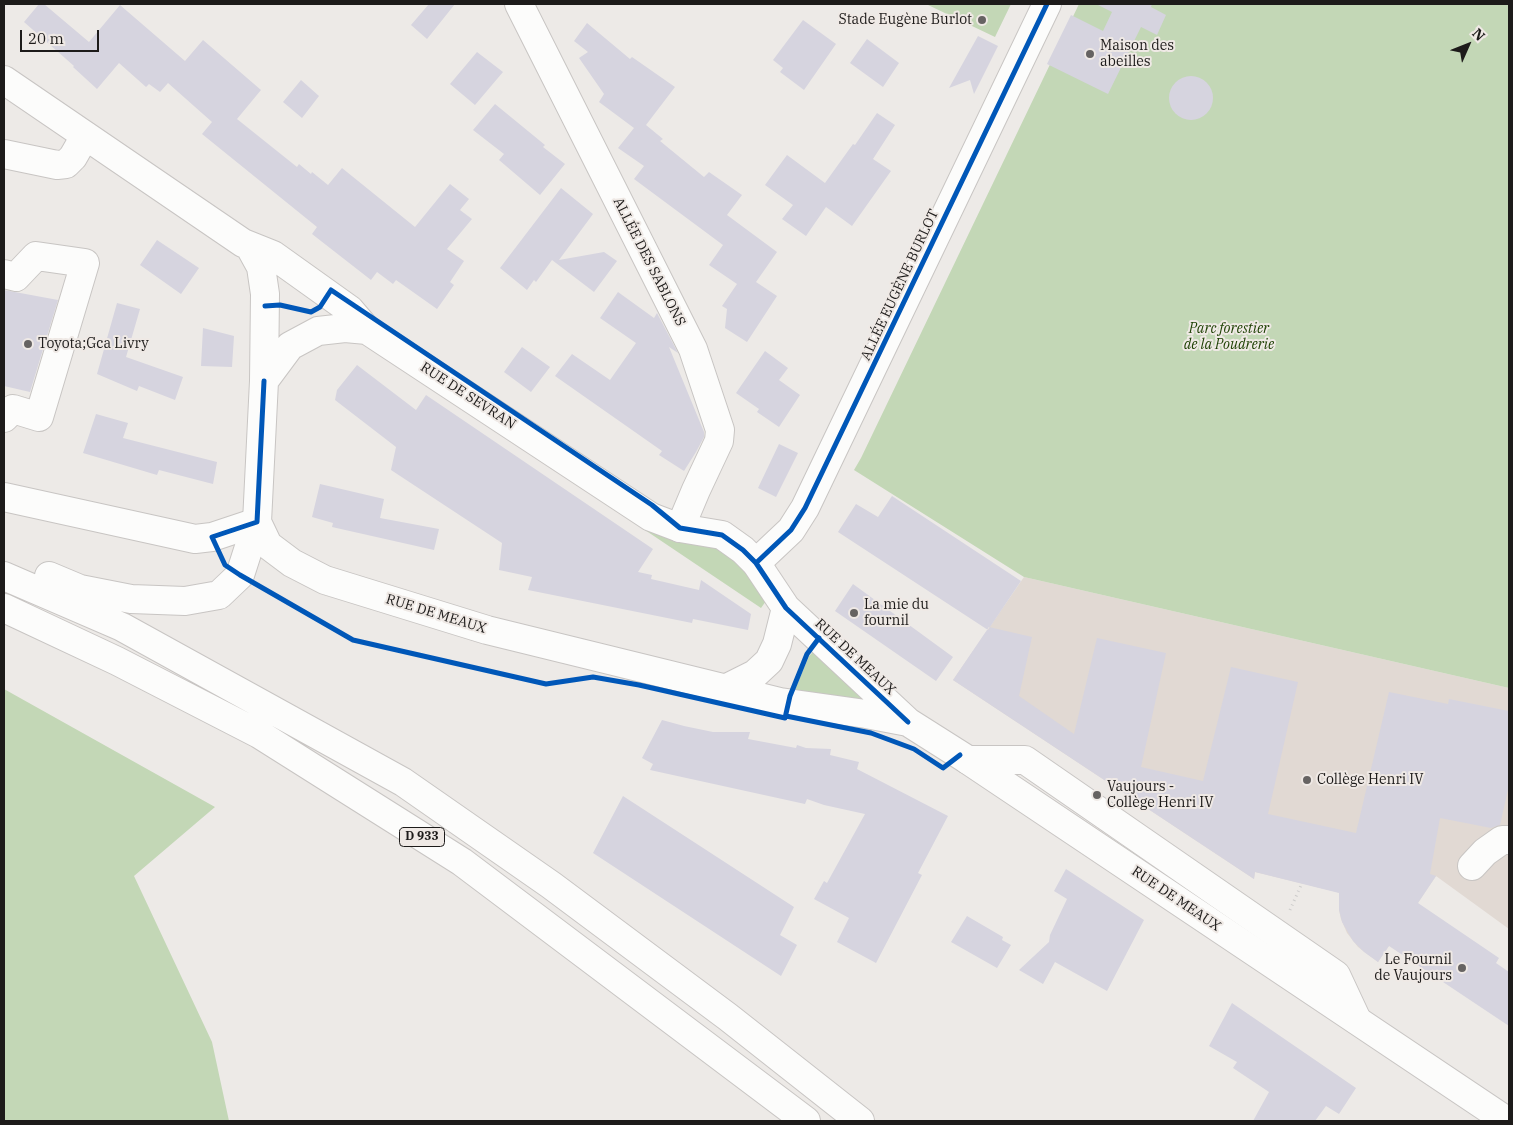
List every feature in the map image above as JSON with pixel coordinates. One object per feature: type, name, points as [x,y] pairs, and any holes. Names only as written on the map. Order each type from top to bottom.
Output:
[{"type":"main road","name":"ALLÉE DES SABLONS","points":[[519,4],[693,349],[720,430],[719,441],[680,528]]},
{"type":"main road","name":"ALLÉE EUGÈNE BURLOT","points":[[756,563],[790,530],[805,508],[1046,4]]},
{"type":"main road","name":"RUE DE SEVRAN","points":[[4,80],[145,178],[250,247],[273,255],[350,310],[367,330],[651,517],[680,528],[722,535],[743,550],[756,563],[786,608]]},
{"type":"main road","points":[[4,154],[57,165],[66,164],[85,136]]},
{"type":"main road","points":[[4,562],[18,563],[80,588],[131,599],[185,601],[219,595],[240,575],[257,522],[264,381],[265,294],[261,267],[250,247]]},
{"type":"main road","points":[[4,274],[16,276],[36,256],[85,264],[39,417],[13,409],[4,418]]},
{"type":"main road","points":[[264,381],[290,346],[318,331],[345,328],[367,330]]},
{"type":"main road","points":[[4,498],[194,539],[212,537],[257,522]]},
{"type":"main road","name":"RUE DE MEAUX","points":[[257,522],[268,545],[292,562],[325,580],[487,630],[780,702],[908,722]]},
{"type":"main road","name":"D 933","points":[[4,576],[122,627],[403,782],[559,890],[728,1017],[860,1121]]},
{"type":"main road","name":"D 933","points":[[4,608],[117,661],[259,734],[462,862],[806,1121]]},
{"type":"main road","points":[[725,689],[756,674],[768,661],[777,644],[786,608]]},
{"type":"main road","name":"RUE DE MEAUX","points":[[786,608],[908,722],[968,760],[1357,1020],[1402,1043],[1507,1121]]},
{"type":"main road","points":[[1472,866],[1485,852],[1502,840],[1509,840]]},
{"type":"shaded area","name":"Collège Henri IV","points":[[1024,577],[1509,688],[1509,929],[1436,876],[1378,962],[1358,947],[1347,933],[1339,910],[1341,893],[1255,872],[1254,879],[953,680]]},
{"type":"green space","name":"Stade Eugène Burlot","points":[[926,4],[1011,4],[995,37]]},
{"type":"green space","name":"Parc forestier de la Poudrerie","points":[[1079,4],[1509,4],[1509,688],[1024,577],[854,470]]},
{"type":"green space","points":[[647,523],[709,542],[746,567],[766,601],[761,608],[642,528]]},
{"type":"green space","points":[[816,649],[870,694],[865,703],[792,697],[809,656]]},
{"type":"green space","points":[[4,689],[215,807],[134,876],[212,1042],[229,1121],[4,1121]]},
{"type":"building","points":[[39,4],[44,4],[89,42],[120,5],[185,61],[203,40],[261,90],[237,119],[297,167],[299,164],[328,185],[342,168],[415,227],[450,184],[469,199],[460,210],[472,219],[447,249],[464,261],[450,282],[454,285],[437,309],[396,280],[393,284],[377,272],[371,280],[312,234],[317,227],[202,134],[212,122],[168,83],[160,92],[149,84],[146,87],[119,63],[97,89],[24,22]]},
{"type":"building","points":[[429,4],[455,4],[427,39],[411,25]]},
{"type":"building","name":"Maison des abeilles","points":[[1096,4],[1152,4],[1151,7],[1166,15],[1157,35],[1141,27],[1108,94],[1047,64],[1071,15],[1103,31],[1112,12]]},
{"type":"building","points":[[803,20],[836,44],[804,90],[780,72],[783,68],[773,60]]},
{"type":"building","points":[[587,23],[630,59],[632,57],[675,87],[646,125],[663,139],[660,141],[704,177],[709,172],[742,195],[727,215],[777,252],[756,282],[777,296],[747,342],[725,328],[727,309],[722,306],[737,284],[709,265],[723,245],[634,179],[644,166],[618,148],[634,128],[599,102],[604,94],[579,58],[588,52],[574,41]]},
{"type":"building","points":[[978,36],[998,46],[974,94],[970,80],[949,88]]},
{"type":"building","points":[[867,39],[899,63],[883,87],[850,63]]},
{"type":"building","points":[[477,52],[503,72],[475,105],[450,84]]},
{"type":"building","points":[[1195,76],[1207,82],[1212,89],[1212,107],[1207,114],[1200,119],[1187,120],[1179,117],[1172,110],[1169,94],[1172,86],[1179,79]]},
{"type":"building","points":[[301,80],[319,96],[302,118],[283,102]]},
{"type":"building","points":[[495,104],[565,164],[540,195],[499,160],[504,154],[473,130]]},
{"type":"building","points":[[877,113],[895,125],[873,159],[891,171],[852,226],[826,207],[806,236],[782,219],[793,205],[765,185],[787,155],[825,183]]},
{"type":"building","points":[[561,188],[593,214],[559,260],[604,252],[617,261],[594,292],[552,260],[536,282],[534,280],[527,290],[500,268]]},
{"type":"building","points":[[157,240],[199,268],[181,294],[140,265]]},
{"type":"building","name":"Toyota;Gca Livry","points":[[4,290],[58,300],[30,392],[4,386]]},
{"type":"building","points":[[618,292],[654,318],[657,313],[678,353],[669,347],[704,432],[704,437],[684,471],[659,455],[662,451],[555,376],[572,354],[610,380],[636,343],[600,318]]},
{"type":"building","points":[[117,303],[140,309],[126,357],[183,377],[175,400],[139,386],[137,391],[97,374]]},
{"type":"building","points":[[203,328],[234,336],[232,367],[201,366]]},
{"type":"building","points":[[522,347],[550,367],[531,392],[504,372]]},
{"type":"building","points":[[765,351],[788,368],[779,380],[800,395],[779,427],[757,412],[759,409],[736,393]]},
{"type":"building","points":[[357,365],[416,410],[426,395],[653,549],[638,572],[652,575],[651,579],[699,590],[701,580],[751,614],[748,630],[693,619],[692,623],[528,590],[532,577],[499,570],[502,543],[391,470],[396,447],[335,400],[337,390]]},
{"type":"building","points":[[96,414],[128,423],[123,438],[217,462],[213,484],[159,470],[157,475],[83,453]]},
{"type":"building","points":[[779,444],[798,453],[776,497],[758,488]]},
{"type":"building","points":[[320,484],[384,499],[380,518],[439,529],[434,550],[332,527],[333,523],[312,517]]},
{"type":"building","points":[[892,496],[1021,581],[988,630],[838,532],[856,504],[878,517]]},
{"type":"building","points":[[853,584],[953,657],[936,681],[835,611]]},
{"type":"building","points":[[989,627],[1032,637],[1019,696],[1074,734],[1097,638],[1166,653],[1141,767],[1203,781],[1231,667],[1298,682],[1268,814],[1356,833],[1389,692],[1448,704],[1449,699],[1509,711],[1509,785],[1500,825],[1491,828],[1440,818],[1430,874],[1436,876],[1418,903],[1499,958],[1496,963],[1509,972],[1509,1026],[1389,946],[1378,962],[1364,952],[1353,941],[1342,922],[1339,910],[1339,893],[1255,872],[1254,879],[953,680]]},
{"type":"building","points":[[662,720],[713,732],[750,732],[748,739],[796,748],[797,745],[806,748],[831,749],[830,755],[859,762],[857,769],[948,816],[918,873],[922,875],[876,963],[837,942],[849,918],[814,899],[824,881],[827,883],[865,814],[824,805],[807,799],[805,804],[650,770],[653,764],[642,758]]},
{"type":"building","points":[[623,796],[794,907],[780,935],[797,945],[781,976],[593,853]]},
{"type":"building","points":[[1066,869],[1144,920],[1107,991],[1055,962],[1043,984],[1019,970],[1049,942],[1050,935],[1067,899],[1054,891]]},
{"type":"building","points":[[967,916],[1003,937],[1002,940],[1011,945],[997,968],[951,942]]},
{"type":"building","points":[[1232,1003],[1356,1088],[1339,1114],[1326,1106],[1315,1121],[1253,1121],[1269,1092],[1233,1068],[1237,1062],[1209,1046]]},
{"type":"cycle path","points":[[756,563],[791,530],[805,508],[1047,4]]},
{"type":"cycle path","points":[[265,306],[280,305],[311,312],[320,307],[331,290],[652,505],[680,528],[722,535],[743,550],[756,563],[786,608],[908,722]]},
{"type":"cycle path","points":[[264,381],[257,522],[212,537],[225,565],[353,640],[546,684],[593,677],[639,685],[785,718],[790,696],[807,654],[819,638]]},
{"type":"cycle path","points":[[786,716],[871,733],[914,749],[943,768],[960,755]]},
{"type":"place","name":"Stade Eugène Burlot","points":[[982,20]]},
{"type":"place","name":"Maison des abeilles","points":[[1090,54]]},
{"type":"place","name":"Toyota;Gca Livry","points":[[28,344]]},
{"type":"place","name":"La mie du fournil","points":[[854,613]]},
{"type":"place","name":"Collège Henri IV","points":[[1307,780]]},
{"type":"place","name":"Vaujours - Collège Henri IV","points":[[1097,795]]},
{"type":"place","name":"Le Fournil de Vaujours","points":[[1462,968]]}]
